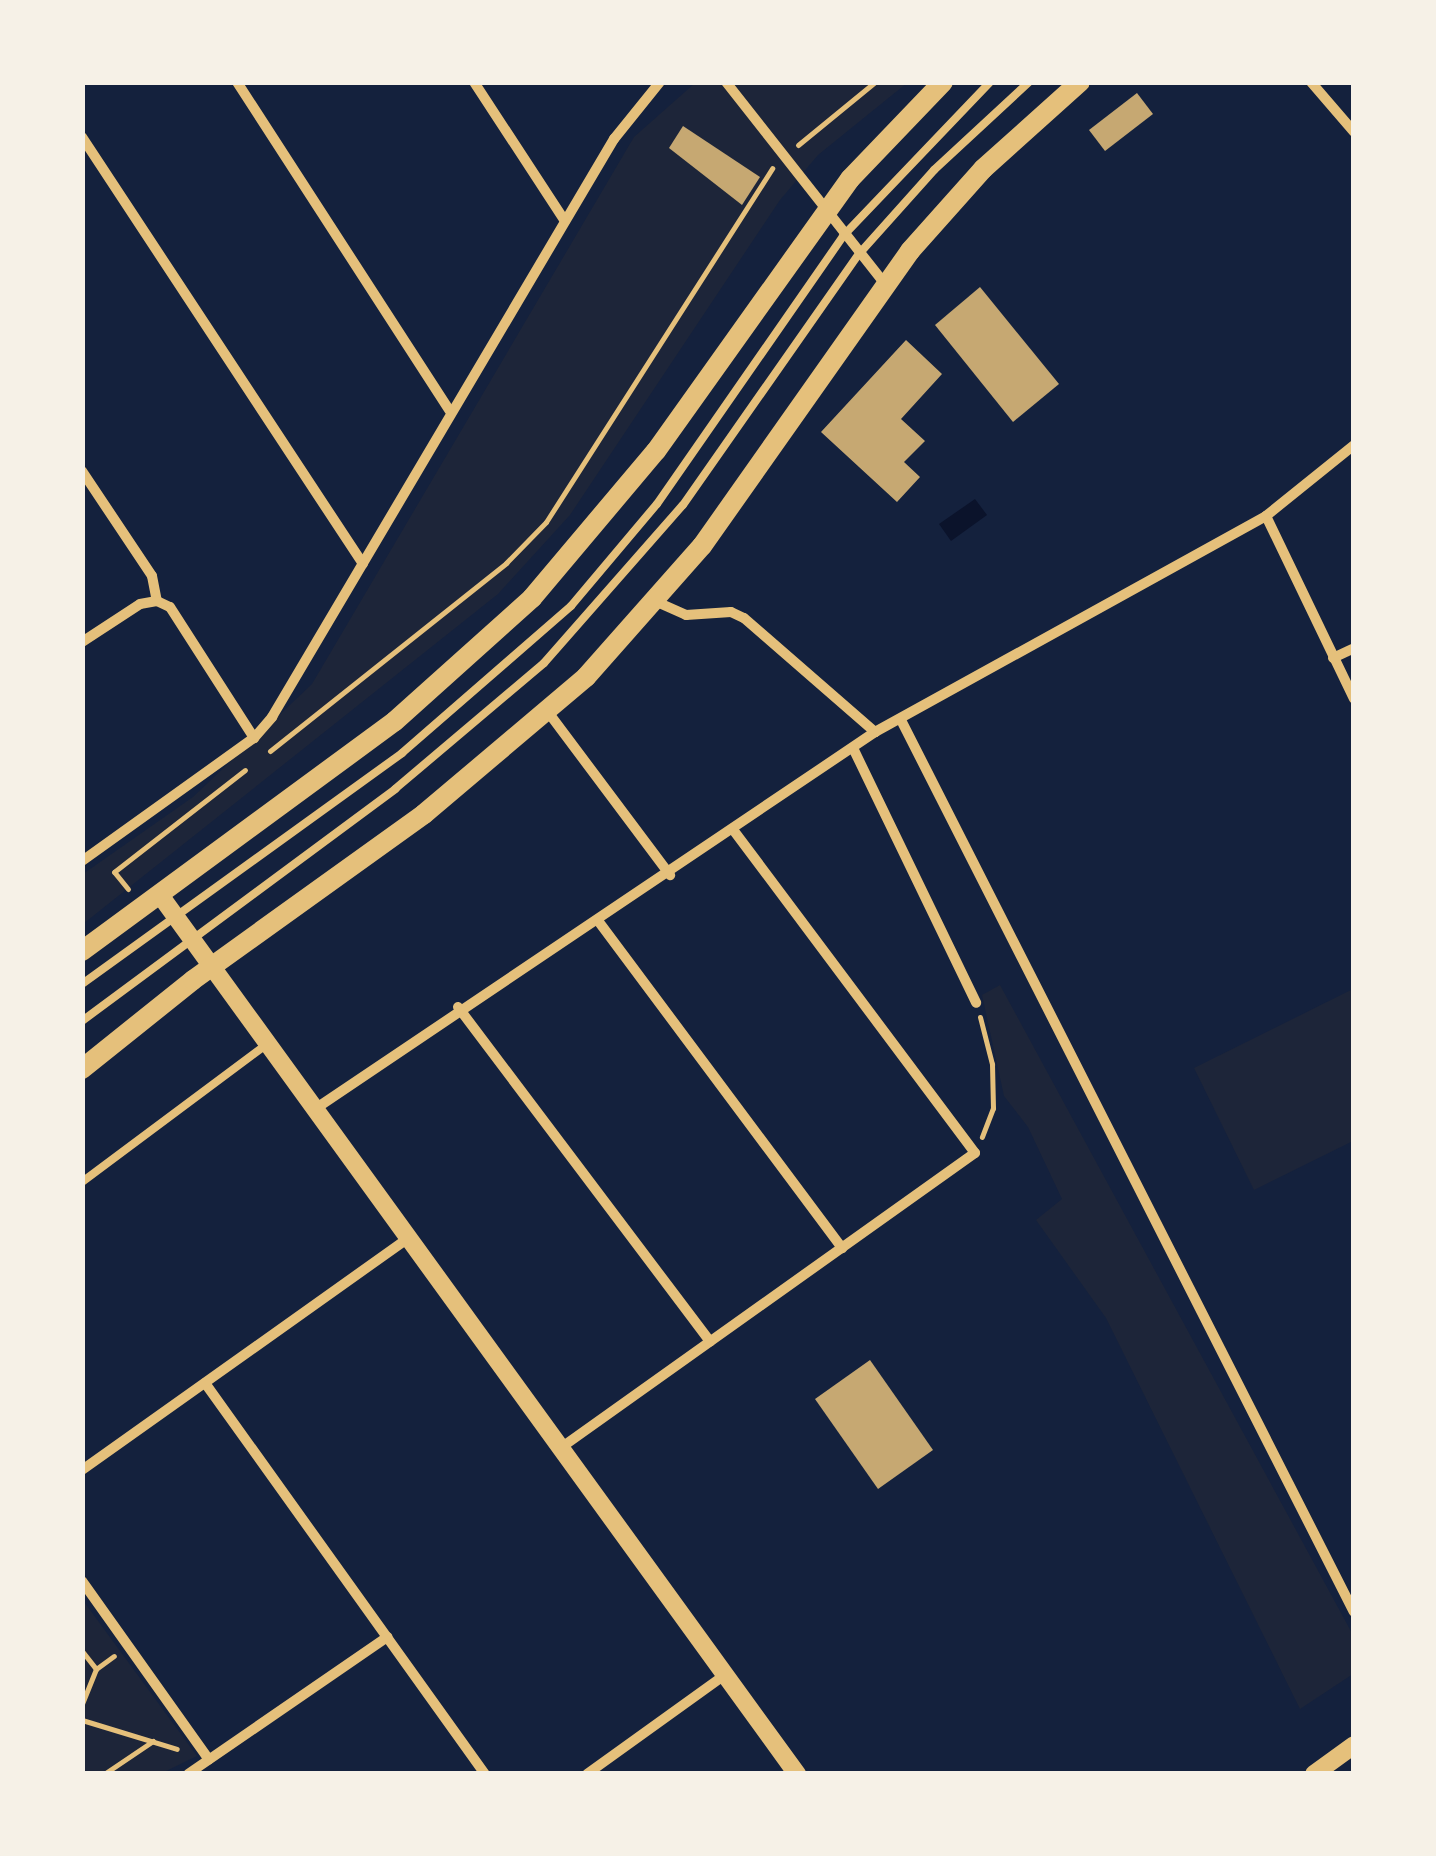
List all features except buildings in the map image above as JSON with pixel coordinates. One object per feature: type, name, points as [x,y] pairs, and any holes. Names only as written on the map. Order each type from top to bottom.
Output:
[{"type":"main road","points":[[82,951],[395,720],[532,598],[656,451],[823,214],[943,82]]},
{"type":"main road","points":[[82,1069],[214,965],[424,814],[548,712],[657,602],[884,283],[983,169],[1080,82]]},
{"type":"street","points":[[237,82],[449,410]]},
{"type":"street","points":[[474,82],[565,221]]},
{"type":"street","points":[[82,861],[254,738],[364,564],[449,410],[624,123],[660,82]]},
{"type":"street","points":[[726,82],[823,214],[884,283]]},
{"type":"street","points":[[1311,82],[1354,132]]},
{"type":"street","points":[[82,137],[364,564]]},
{"type":"street","points":[[318,1107],[458,1007],[599,922],[735,832],[875,732],[1266,516],[1354,445]]},
{"type":"street","points":[[82,470],[152,576],[157,600]]},
{"type":"street","points":[[1266,516],[1354,699]]},
{"type":"street","points":[[82,642],[140,604],[157,600],[170,607],[254,738]]},
{"type":"street","points":[[657,602],[686,615],[732,612],[744,618],[875,732]]},
{"type":"street","points":[[1333,658],[1354,648]]},
{"type":"street","points":[[548,712],[670,875]]},
{"type":"street","points":[[901,720],[1354,1612]]},
{"type":"street","points":[[853,748],[976,1004]]},
{"type":"street","points":[[562,1447],[975,1153],[735,832]]},
{"type":"street","points":[[151,901],[178,917],[271,1041],[796,1774]]},
{"type":"street","points":[[599,922],[842,1248]]},
{"type":"street","points":[[458,1007],[710,1342]]},
{"type":"street","points":[[82,1470],[411,1236]]},
{"type":"street","points":[[205,1383],[485,1774]]},
{"type":"street","points":[[82,1581],[209,1760]]},
{"type":"street","points":[[188,1774],[387,1637]]},
{"type":"street","points":[[587,1774],[726,1674]]},
{"type":"street","points":[[1314,1774],[1354,1745]]},
{"type":"lane","points":[[82,984],[402,753],[572,606],[657,504],[842,236],[990,82]]},
{"type":"lane","points":[[82,1020],[395,789],[544,662],[683,505],[858,254],[934,170],[1029,82]]},
{"type":"lane","points":[[82,1182],[271,1041]]},
{"type":"path","points":[[265,754],[491,575],[546,522],[780,156],[875,82]]},
{"type":"path","points":[[151,901],[114,872],[250,766]]},
{"type":"path","points":[[975,1153],[994,1108],[992,1064],[976,1004]]},
{"type":"path","points":[[82,1652],[96,1669],[82,1704]]},
{"type":"path","points":[[82,1720],[209,1760]]},
{"type":"path","points":[[104,1774],[153,1741]]},
{"type":"shaded area","points":[[695,83],[907,83],[818,155],[780,200],[570,515],[498,594],[83,924],[83,874],[193,797],[312,684],[634,137]]},
{"type":"shaded area","points":[[975,499],[987,515],[951,541],[939,524]]},
{"type":"shaded area","points":[[1000,985],[1353,1635],[1353,1674],[1300,1709],[1106,1318],[1036,1220],[1062,1199],[1028,1127],[1004,1096],[982,995]]},
{"type":"shaded area","points":[[1353,989],[1353,1141],[1254,1190],[1194,1068]]},
{"type":"shaded area","points":[[82,1599],[197,1756],[162,1773],[83,1773]]}]
